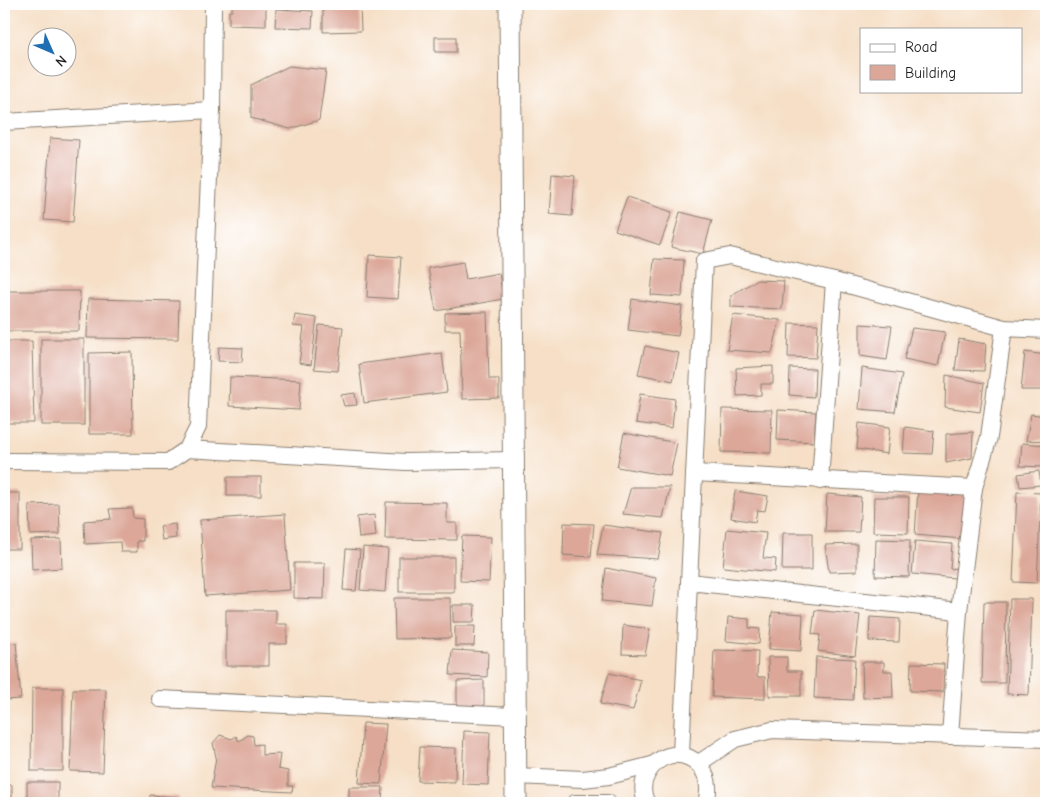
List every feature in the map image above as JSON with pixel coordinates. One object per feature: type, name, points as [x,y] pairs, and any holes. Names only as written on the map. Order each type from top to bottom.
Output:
[{"type":"street","points":[[4,461],[168,462],[188,448],[198,428],[212,110],[213,4]]},
{"type":"street","points":[[510,4],[516,803]]},
{"type":"street","points":[[4,122],[212,110]]},
{"type":"street","points":[[681,754],[704,261],[730,256],[834,281],[1004,328],[1046,330]]},
{"type":"street","points":[[820,481],[834,281]]},
{"type":"street","points":[[950,736],[959,611],[974,488],[989,437],[1004,328]]},
{"type":"street","points":[[188,448],[406,462],[514,460]]},
{"type":"street","points":[[694,473],[974,488]]},
{"type":"street","points":[[689,582],[959,611]]},
{"type":"street","points":[[160,699],[516,716]]},
{"type":"street","points":[[699,764],[735,739],[772,730],[1046,739]]},
{"type":"street","points":[[516,776],[583,778],[609,776],[652,765],[665,756],[681,754],[699,764],[710,782],[706,803]]},
{"type":"street","points":[[647,803],[644,798],[643,780],[652,765]]},
{"type":"street","points":[[574,803],[608,803]]},
{"type":"building","points":[[232,4],[258,4],[258,6],[266,7],[266,26],[229,25],[229,11],[232,11]]},
{"type":"building","points":[[323,4],[360,4],[361,31],[323,32]]},
{"type":"building","points":[[276,9],[313,11],[312,28],[275,27]]},
{"type":"building","points":[[435,37],[456,37],[456,52],[435,52]]},
{"type":"building","points":[[289,66],[326,70],[319,120],[290,129],[251,118],[251,85]]},
{"type":"building","points":[[50,138],[79,140],[73,222],[44,220]]},
{"type":"building","points":[[552,174],[575,176],[572,216],[549,214]]},
{"type":"building","points":[[627,197],[672,212],[660,245],[615,230]]},
{"type":"building","points":[[680,212],[712,220],[703,254],[671,247]]},
{"type":"building","points":[[369,255],[401,257],[398,299],[367,297]]},
{"type":"building","points":[[654,259],[684,260],[682,297],[651,295]]},
{"type":"building","points":[[463,262],[466,279],[499,273],[503,299],[436,311],[428,268]]},
{"type":"building","points":[[757,280],[784,281],[782,309],[731,307],[731,295]]},
{"type":"building","points":[[4,291],[80,291],[79,331],[4,331]]},
{"type":"building","points":[[88,299],[179,301],[178,339],[87,338]]},
{"type":"building","points":[[632,299],[682,306],[678,336],[628,330]]},
{"type":"building","points":[[487,312],[489,379],[499,379],[499,398],[462,399],[460,330],[445,330],[445,313]]},
{"type":"building","points":[[295,315],[317,318],[311,365],[299,363],[304,327],[293,326]]},
{"type":"building","points":[[733,315],[780,320],[772,353],[727,350]]},
{"type":"building","points":[[789,323],[818,324],[816,358],[788,357]]},
{"type":"building","points":[[860,324],[892,326],[887,360],[860,356]]},
{"type":"building","points":[[319,325],[343,327],[338,371],[314,369]]},
{"type":"building","points":[[912,328],[945,332],[938,366],[904,359]]},
{"type":"building","points":[[41,339],[84,339],[84,425],[41,425]]},
{"type":"building","points":[[959,339],[986,344],[984,371],[955,370]]},
{"type":"building","points":[[4,341],[32,341],[34,423],[4,423]]},
{"type":"building","points":[[645,346],[679,353],[673,381],[638,374]]},
{"type":"building","points":[[219,347],[243,348],[242,362],[218,361]]},
{"type":"building","points":[[132,352],[133,434],[89,434],[89,353]]},
{"type":"building","points":[[1025,352],[1046,355],[1046,390],[1021,390]]},
{"type":"building","points":[[442,353],[447,392],[364,403],[359,364]]},
{"type":"building","points":[[773,366],[773,384],[761,384],[761,395],[737,396],[736,368]]},
{"type":"building","points":[[790,368],[815,369],[814,397],[789,395]]},
{"type":"building","points":[[862,368],[902,374],[895,412],[859,409]]},
{"type":"building","points":[[946,375],[984,383],[980,412],[945,407]]},
{"type":"building","points":[[230,377],[301,380],[299,410],[229,406]]},
{"type":"building","points":[[355,393],[357,405],[344,406],[341,395]]},
{"type":"building","points":[[640,394],[675,399],[672,428],[636,423]]},
{"type":"building","points":[[722,409],[772,410],[771,453],[721,452]]},
{"type":"building","points":[[778,410],[816,412],[814,442],[777,440]]},
{"type":"building","points":[[1031,414],[1046,416],[1046,440],[1026,441]]},
{"type":"building","points":[[859,423],[890,427],[887,454],[857,449]]},
{"type":"building","points":[[905,427],[934,431],[932,454],[903,453]]},
{"type":"building","points":[[973,432],[972,458],[946,463],[946,434]]},
{"type":"building","points":[[624,433],[677,443],[670,476],[617,467]]},
{"type":"building","points":[[1022,443],[1046,445],[1046,467],[1020,466]]},
{"type":"building","points":[[1039,471],[1041,485],[1020,487],[1018,474]]},
{"type":"building","points":[[227,477],[261,477],[261,496],[227,496]]},
{"type":"building","points":[[631,487],[670,487],[663,518],[623,514]]},
{"type":"building","points":[[918,489],[968,495],[963,539],[915,535]]},
{"type":"building","points":[[735,491],[768,496],[765,511],[757,510],[755,522],[731,518]]},
{"type":"building","points":[[1017,492],[1041,493],[1037,583],[1013,582]]},
{"type":"building","points":[[4,493],[20,493],[20,549],[4,549]]},
{"type":"building","points":[[827,494],[861,497],[859,532],[825,532]]},
{"type":"building","points":[[874,497],[909,497],[908,533],[873,532]]},
{"type":"building","points":[[386,502],[447,503],[447,523],[457,523],[457,540],[385,539]]},
{"type":"building","points":[[59,504],[60,534],[30,535],[29,505]]},
{"type":"building","points":[[132,508],[133,518],[143,519],[143,541],[137,541],[137,552],[121,552],[120,542],[85,544],[84,521],[111,519],[109,509]]},
{"type":"building","points":[[285,514],[290,590],[205,596],[200,520]]},
{"type":"building","points":[[374,515],[376,536],[359,538],[357,517]]},
{"type":"building","points":[[564,523],[594,524],[591,557],[563,555]]},
{"type":"building","points":[[175,524],[176,538],[162,540],[160,526]]},
{"type":"building","points":[[603,525],[663,533],[658,559],[597,555]]},
{"type":"building","points":[[727,529],[766,533],[763,558],[776,559],[775,572],[723,567]]},
{"type":"building","points":[[783,533],[812,533],[812,570],[782,570]]},
{"type":"building","points":[[462,536],[491,537],[489,582],[460,581]]},
{"type":"building","points":[[61,539],[62,568],[32,570],[31,540]]},
{"type":"building","points":[[876,539],[910,540],[909,577],[875,576]]},
{"type":"building","points":[[915,541],[952,544],[950,569],[956,568],[955,578],[912,574]]},
{"type":"building","points":[[857,544],[857,571],[829,572],[825,545]]},
{"type":"building","points":[[363,547],[388,549],[385,592],[360,590]]},
{"type":"building","points":[[346,549],[360,550],[356,591],[343,590]]},
{"type":"building","points":[[399,557],[454,557],[454,592],[399,592]]},
{"type":"building","points":[[294,563],[325,563],[324,599],[294,598]]},
{"type":"building","points":[[606,568],[656,578],[652,606],[602,601]]},
{"type":"building","points":[[394,598],[450,598],[451,638],[395,639]]},
{"type":"building","points":[[1010,599],[1032,599],[1029,695],[1007,694]]},
{"type":"building","points":[[984,602],[1006,602],[1005,683],[982,683]]},
{"type":"building","points":[[453,605],[475,605],[474,622],[453,622]]},
{"type":"building","points":[[226,610],[276,610],[276,624],[287,624],[287,644],[269,644],[269,666],[226,666]]},
{"type":"building","points":[[815,610],[860,615],[855,656],[818,651],[820,635],[812,634]]},
{"type":"building","points":[[772,612],[803,614],[801,651],[769,649]]},
{"type":"building","points":[[728,617],[749,619],[749,628],[760,629],[759,644],[726,641]]},
{"type":"building","points":[[870,617],[900,619],[899,642],[869,641]]},
{"type":"building","points":[[623,625],[650,629],[645,655],[622,654]]},
{"type":"building","points":[[455,626],[475,626],[474,646],[455,646]]},
{"type":"building","points":[[16,643],[21,699],[4,700],[4,644]]},
{"type":"building","points":[[452,650],[488,652],[487,677],[450,675]]},
{"type":"building","points":[[714,650],[758,651],[757,677],[765,677],[765,699],[712,697]]},
{"type":"building","points":[[768,657],[787,657],[787,671],[801,671],[801,696],[769,696]]},
{"type":"building","points":[[816,657],[855,659],[853,700],[814,698]]},
{"type":"building","points":[[862,662],[884,662],[884,671],[892,671],[893,697],[863,698]]},
{"type":"building","points":[[911,663],[944,664],[943,692],[910,691]]},
{"type":"building","points":[[609,673],[641,680],[633,710],[600,704]]},
{"type":"building","points":[[484,680],[484,708],[457,708],[457,681]]},
{"type":"building","points":[[32,688],[63,688],[63,771],[31,771]]},
{"type":"building","points":[[73,689],[106,689],[103,772],[70,771]]},
{"type":"building","points":[[363,723],[386,724],[381,784],[359,783]]},
{"type":"building","points":[[464,731],[490,732],[488,785],[462,784]]},
{"type":"building","points":[[220,735],[232,739],[236,736],[239,741],[248,735],[253,736],[254,745],[262,744],[262,755],[280,754],[278,769],[288,771],[288,786],[293,786],[292,792],[211,788],[216,757],[213,743]]},
{"type":"building","points":[[420,747],[456,748],[455,782],[418,781]]},
{"type":"building","points":[[27,782],[58,782],[58,803],[27,803]]},
{"type":"building","points":[[4,785],[12,785],[12,803],[4,803]]},
{"type":"building","points":[[349,787],[383,787],[382,803],[349,803]]},
{"type":"building","points":[[150,795],[179,797],[178,803],[150,803]]}]
